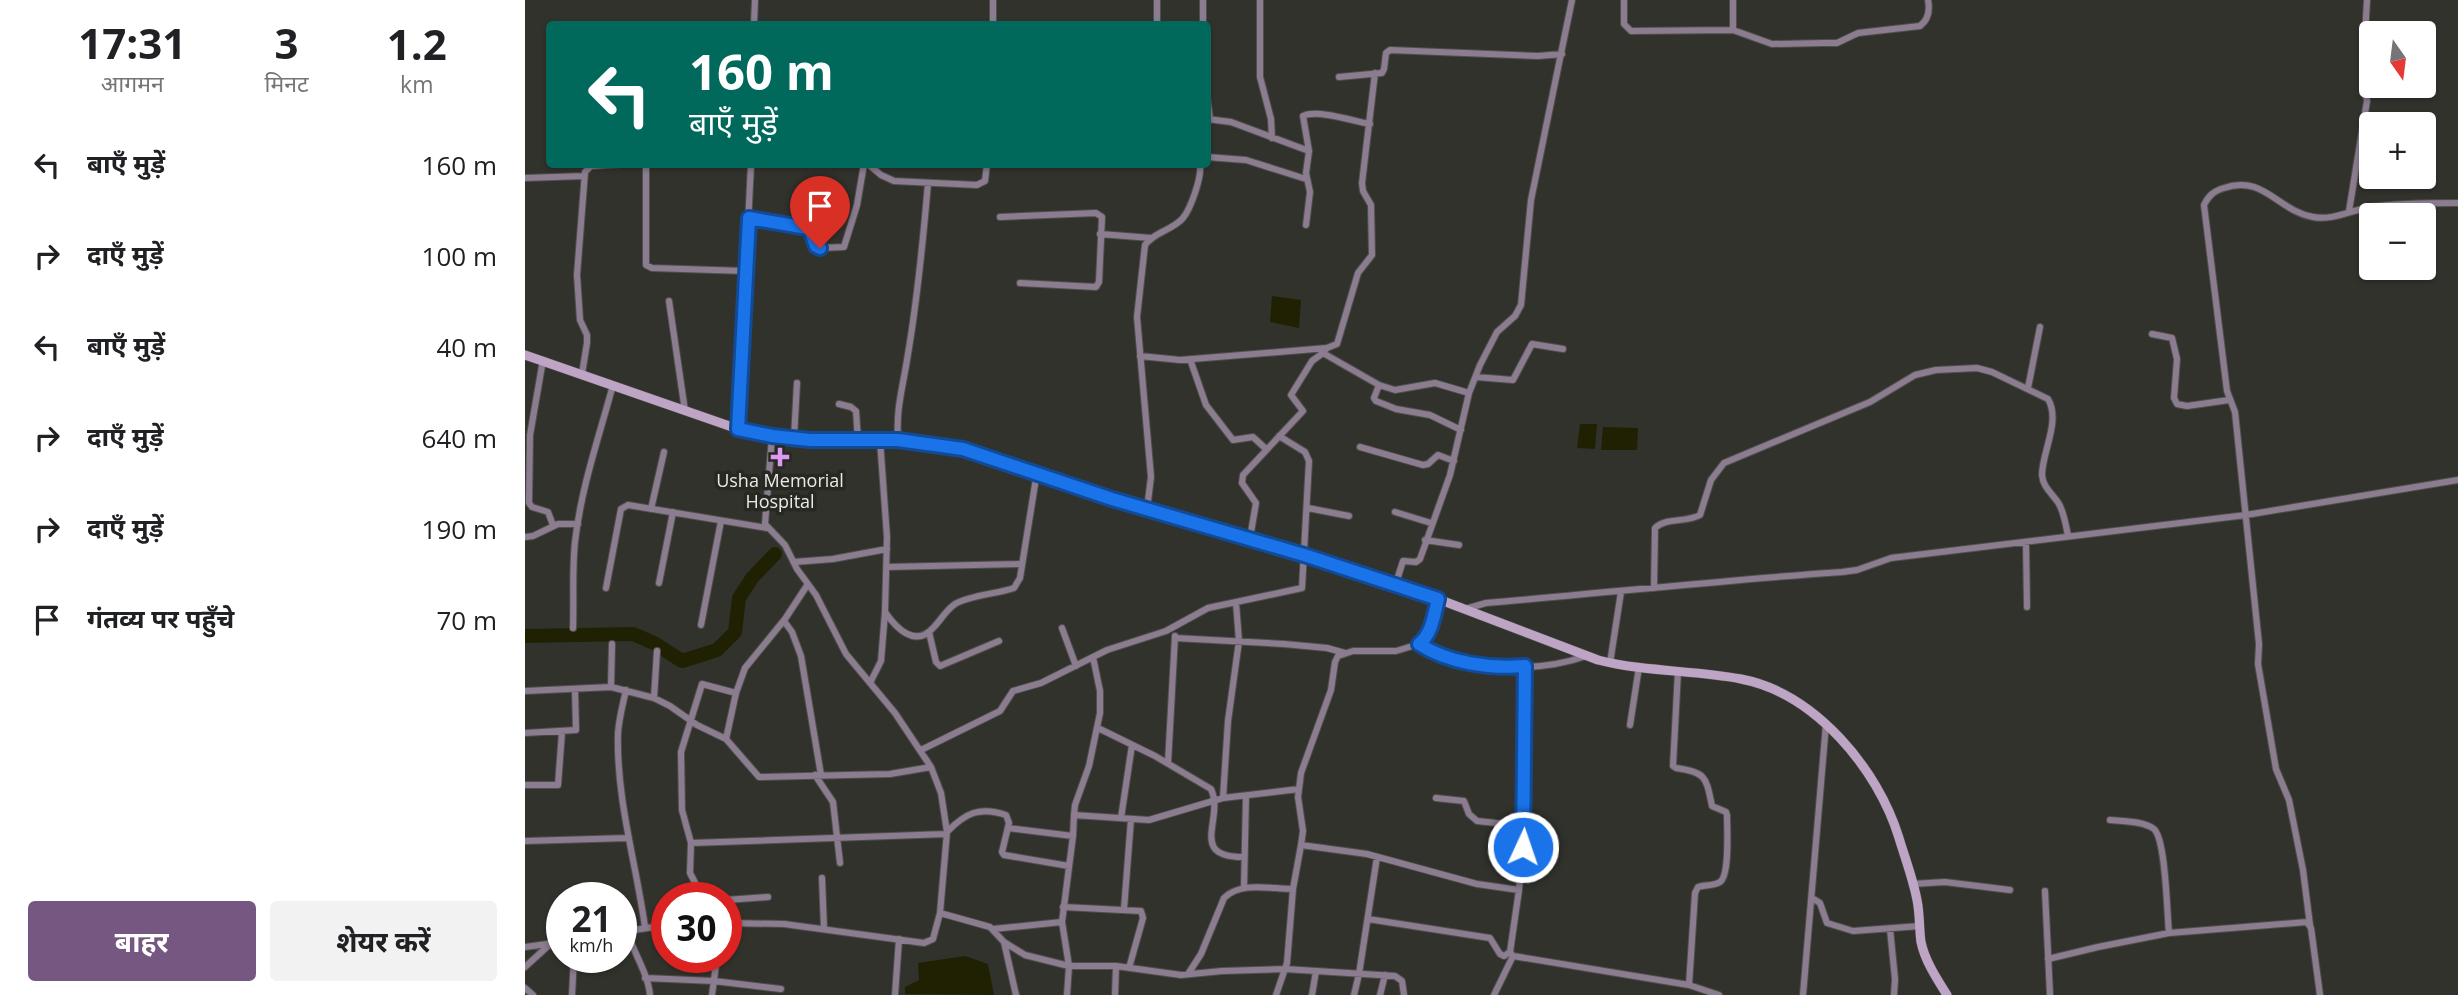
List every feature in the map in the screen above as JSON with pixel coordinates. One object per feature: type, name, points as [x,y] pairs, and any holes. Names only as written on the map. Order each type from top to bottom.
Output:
[{"type":"street","points":[[754,21],[755,0]]},
{"type":"street","points":[[993,0],[993,21]]},
{"type":"street","points":[[1157,0],[1157,21]]},
{"type":"street","points":[[1203,0],[1203,21]]},
{"type":"street","points":[[1260,0],[1260,77],[1271,118],[1272,138]]},
{"type":"street","points":[[1396,583],[1403,561],[1419,561],[1454,461],[1469,393],[1487,348],[1497,332],[1515,316],[1521,305],[1531,200],[1571,0]]},
{"type":"street","points":[[1624,0],[1625,24],[1631,31],[1733,30],[1772,44],[1837,43],[1858,33],[1920,26],[1925,22],[1928,13],[1928,0]]},
{"type":"street","points":[[1733,0],[1733,30]]},
{"type":"street","points":[[2349,211],[2367,101],[2363,72],[2367,0]]},
{"type":"street","points":[[1339,77],[1383,72],[1386,53],[1390,50],[1562,54]]},
{"type":"street","points":[[1250,538],[1256,503],[1241,480],[1266,449],[1303,411],[1291,395],[1312,361],[1339,341],[1358,272],[1372,255],[1371,205],[1363,191],[1363,183],[1374,74]]},
{"type":"street","points":[[1306,225],[1310,192],[1303,119],[1305,114],[1370,124]]},
{"type":"street","points":[[1211,119],[1231,121],[1308,151]]},
{"type":"street","points":[[1211,157],[1265,165],[1307,179]]},
{"type":"street","points":[[582,374],[587,335],[580,320],[577,275],[588,168]]},
{"type":"street","points":[[646,168],[646,265],[652,268],[745,271]]},
{"type":"street","points":[[738,429],[751,168]]},
{"type":"street","points":[[749,218],[798,225],[811,232],[816,246],[843,247],[857,205],[865,168]]},
{"type":"street","points":[[872,168],[888,179],[977,185],[985,181],[987,168]]},
{"type":"street","points":[[1147,509],[1151,477],[1137,307],[1145,245],[1151,238],[1182,219],[1201,177],[1200,168]]},
{"type":"street","points":[[525,178],[585,176]]},
{"type":"street","points":[[898,440],[897,406],[907,360],[918,283],[928,183]]},
{"type":"street","points":[[2320,995],[2301,857],[2289,800],[2276,769],[2258,664],[2259,644],[2235,412],[2229,400],[2204,205],[2209,196],[2229,186],[2247,184],[2258,187],[2297,213],[2309,217],[2328,218],[2349,211],[2401,204],[2458,203]]},
{"type":"street","points":[[1000,216],[1096,214],[1102,217],[1099,282],[1096,287],[1020,283]]},
{"type":"street","points":[[1100,234],[1151,238]]},
{"type":"street","points":[[669,300],[685,411]]},
{"type":"street","points":[[2028,388],[2040,327]]},
{"type":"street","points":[[2152,334],[2172,338],[2177,359],[2174,398],[2177,404],[2187,406],[2229,400]]},
{"type":"street","points":[[1476,377],[1513,380],[1532,344],[1563,349]]},
{"type":"street","points":[[1140,356],[1190,359],[1325,351],[1379,385],[1402,390],[1424,383],[1435,383],[1469,393]]},
{"type":"street","points":[[525,355],[738,429],[794,438],[898,440],[963,449],[1147,509],[1396,583],[1610,663],[1743,679],[1767,687],[1806,709],[1837,733],[1883,797],[1913,884],[1921,943],[1927,960],[1947,995]]},
{"type":"street","points":[[1190,359],[1209,411],[1233,440],[1253,437],[1266,449]]},
{"type":"street","points":[[543,360],[530,435],[529,503],[532,507],[548,512],[553,526]]},
{"type":"street","points":[[1654,588],[1655,528],[1660,523],[1689,520],[1700,515],[1711,480],[1724,463],[1870,402],[1915,375],[1936,370],[1977,368],[2040,393],[2051,402],[2051,427],[2042,478],[2058,503],[2068,536]]},
{"type":"street","points":[[794,438],[797,383]]},
{"type":"street","points":[[573,628],[578,524],[589,467],[613,385]]},
{"type":"street","points":[[1379,385],[1374,398],[1376,401],[1396,409],[1430,415],[1461,430]]},
{"type":"street","points":[[839,404],[856,411],[858,440]]},
{"type":"street","points":[[742,923],[784,924],[930,942],[940,913],[946,833],[941,793],[931,767],[895,713],[839,644],[785,545],[767,528],[765,521],[772,436]]},
{"type":"street","points":[[921,750],[1000,711],[1013,691],[1041,683],[1107,650],[1173,627],[1208,608],[1302,588],[1310,468],[1305,452],[1279,436]]},
{"type":"street","points":[[870,683],[881,661],[887,568],[880,440]]},
{"type":"street","points":[[1360,447],[1423,465],[1437,455],[1454,461]]},
{"type":"street","points":[[651,509],[664,452]]},
{"type":"street","points":[[885,612],[900,632],[914,636],[929,632],[957,603],[1014,588],[1020,578],[1037,472]]},
{"type":"street","points":[[1465,609],[1486,603],[1724,580],[1842,572],[1891,558],[2246,515],[2458,481]]},
{"type":"street","points":[[605,588],[621,509],[628,505],[767,528]]},
{"type":"street","points":[[1308,509],[1349,516]]},
{"type":"street","points":[[659,583],[673,512]]},
{"type":"street","points":[[1395,512],[1431,523]]},
{"type":"street","points":[[701,625],[721,521]]},
{"type":"street","points":[[525,537],[553,526],[578,524]]},
{"type":"street","points":[[1425,540],[1459,545]]},
{"type":"street","points":[[2026,543],[2027,607]]},
{"type":"street","points":[[794,562],[833,559],[887,549]]},
{"type":"street","points":[[887,568],[1021,564]]},
{"type":"street","points":[[726,738],[736,693],[749,660],[785,620],[808,584]]},
{"type":"street","points":[[1610,663],[1621,592]]},
{"type":"street","points":[[1175,638],[1327,648],[1345,653],[1396,651],[1425,640],[1438,599]]},
{"type":"street","points":[[1223,798],[1228,721],[1239,642],[1236,603]]},
{"type":"street","points":[[785,620],[801,656],[818,775],[834,802],[839,863]]},
{"type":"street","points":[[1168,763],[1175,638],[1173,627]]},
{"type":"street","points":[[1062,628],[1076,666]]},
{"type":"street","points":[[929,632],[936,662],[940,666],[999,641]]},
{"type":"street","points":[[611,687],[612,644]]},
{"type":"street","points":[[1419,644],[1444,657],[1501,667],[1561,663],[1588,656]]},
{"type":"street","points":[[654,698],[657,651]]},
{"type":"street","points":[[1276,995],[1286,970],[1293,889],[1301,845],[1299,789],[1309,747],[1331,690],[1335,662],[1338,656],[1345,653]]},
{"type":"street","points":[[1067,995],[1069,966],[1062,922],[1063,907],[1074,815],[1098,728],[1100,691],[1093,657]]},
{"type":"street","points":[[1494,995],[1511,954],[1519,890],[1525,826],[1525,666]]},
{"type":"street","points":[[1630,725],[1639,667]]},
{"type":"street","points":[[1678,671],[1673,766],[1706,779],[1712,806],[1727,815],[1727,857],[1723,878],[1718,883],[1698,887],[1695,893],[1689,985]]},
{"type":"street","points":[[695,882],[690,873],[691,843],[682,810],[681,752],[702,684],[736,693]]},
{"type":"street","points":[[525,691],[611,687],[654,698],[690,721],[726,738],[759,777],[890,774],[931,767]]},
{"type":"street","points":[[525,733],[573,732],[576,728],[575,690]]},
{"type":"street","points":[[626,690],[619,722],[618,752],[628,838],[645,927]]},
{"type":"street","points":[[1803,995],[1826,724]]},
{"type":"street","points":[[1098,728],[1168,763],[1212,789],[1215,801],[1212,835],[1216,850],[1227,857],[1244,856]]},
{"type":"street","points":[[525,785],[558,785],[562,732]]},
{"type":"street","points":[[1121,818],[1132,745]]},
{"type":"street","points":[[1074,815],[1159,818],[1223,798],[1299,789]]},
{"type":"street","points":[[1244,888],[1246,796]]},
{"type":"street","points":[[1436,798],[1464,801],[1469,814],[1477,821],[1525,826]]},
{"type":"street","points":[[691,843],[946,833],[966,815],[979,810],[1006,815],[1008,818],[1002,852],[1004,855],[1069,866]]},
{"type":"street","points":[[1123,909],[1131,819]]},
{"type":"street","points":[[2110,820],[2145,825],[2158,834],[2164,857],[2169,933]]},
{"type":"street","points":[[1008,828],[1073,836]]},
{"type":"street","points":[[525,841],[628,838]]},
{"type":"street","points":[[1301,845],[1377,857],[1477,884],[1519,890]]},
{"type":"street","points":[[1354,995],[1377,857]]},
{"type":"street","points":[[822,878],[824,929]]},
{"type":"street","points":[[1913,884],[1945,882],[2010,890]]},
{"type":"street","points":[[1188,974],[1201,954],[1224,898],[1235,889],[1293,889]]},
{"type":"street","points":[[2045,891],[2050,995]]},
{"type":"street","points":[[742,899],[768,897]]},
{"type":"street","points":[[1812,898],[1820,903],[1824,919],[1831,926],[1853,931],[1920,926]]},
{"type":"street","points":[[1063,907],[1141,911],[1143,918],[1129,968]]},
{"type":"street","points":[[940,913],[985,925],[1004,942],[1025,955],[1069,966],[1116,966],[1188,974],[1286,970],[1385,975],[1399,978],[1404,995]]},
{"type":"street","points":[[1368,919],[1490,938],[1504,956],[1511,954],[1689,985],[1719,995]]},
{"type":"street","points":[[992,929],[1062,922]]},
{"type":"street","points":[[2048,959],[2169,933],[2304,922],[2310,925]]},
{"type":"street","points":[[637,929],[651,926]]},
{"type":"street","points":[[1890,929],[1894,995]]},
{"type":"street","points":[[895,995],[899,939]]},
{"type":"street","points":[[1004,942],[1016,995]]},
{"type":"street","points":[[525,947],[546,945]]},
{"type":"street","points":[[525,967],[546,949]]},
{"type":"street","points":[[637,960],[650,995]]},
{"type":"street","points":[[1115,995],[1116,966]]},
{"type":"street","points":[[1312,995],[1316,971]]},
{"type":"street","points":[[572,995],[573,973]]},
{"type":"street","points":[[712,995],[715,973]]},
{"type":"street","points":[[1380,995],[1385,975]]},
{"type":"street","points":[[645,978],[714,981],[781,989]]},
{"type":"street","points":[[525,988],[533,995]]},
{"type":"shaded area","points":[[1272,296],[1301,300],[1299,328],[1270,322]]},
{"type":"shaded area","points":[[1580,424],[1597,424],[1595,449],[1577,448]]},
{"type":"shaded area","points":[[1603,427],[1638,428],[1637,450],[1601,450]]},
{"type":"shaded area","points":[[965,956],[988,964],[994,995],[905,994],[905,987],[919,980],[918,963]]},
{"type":"waterway","points":[[525,636],[633,634],[654,643],[682,661],[717,650],[735,632],[739,598],[752,578],[775,554]]},
{"type":"place","name":"Usha Memorial Hospital","points":[[780,457]]},
{"type":"route","points":[[820,248],[816,246],[807,228],[749,218],[738,429],[810,440],[898,440],[963,449],[1112,499],[1304,555],[1438,599],[1430,629],[1425,640],[1419,644],[1444,657],[1501,667],[1525,666],[1523,847]]}]
